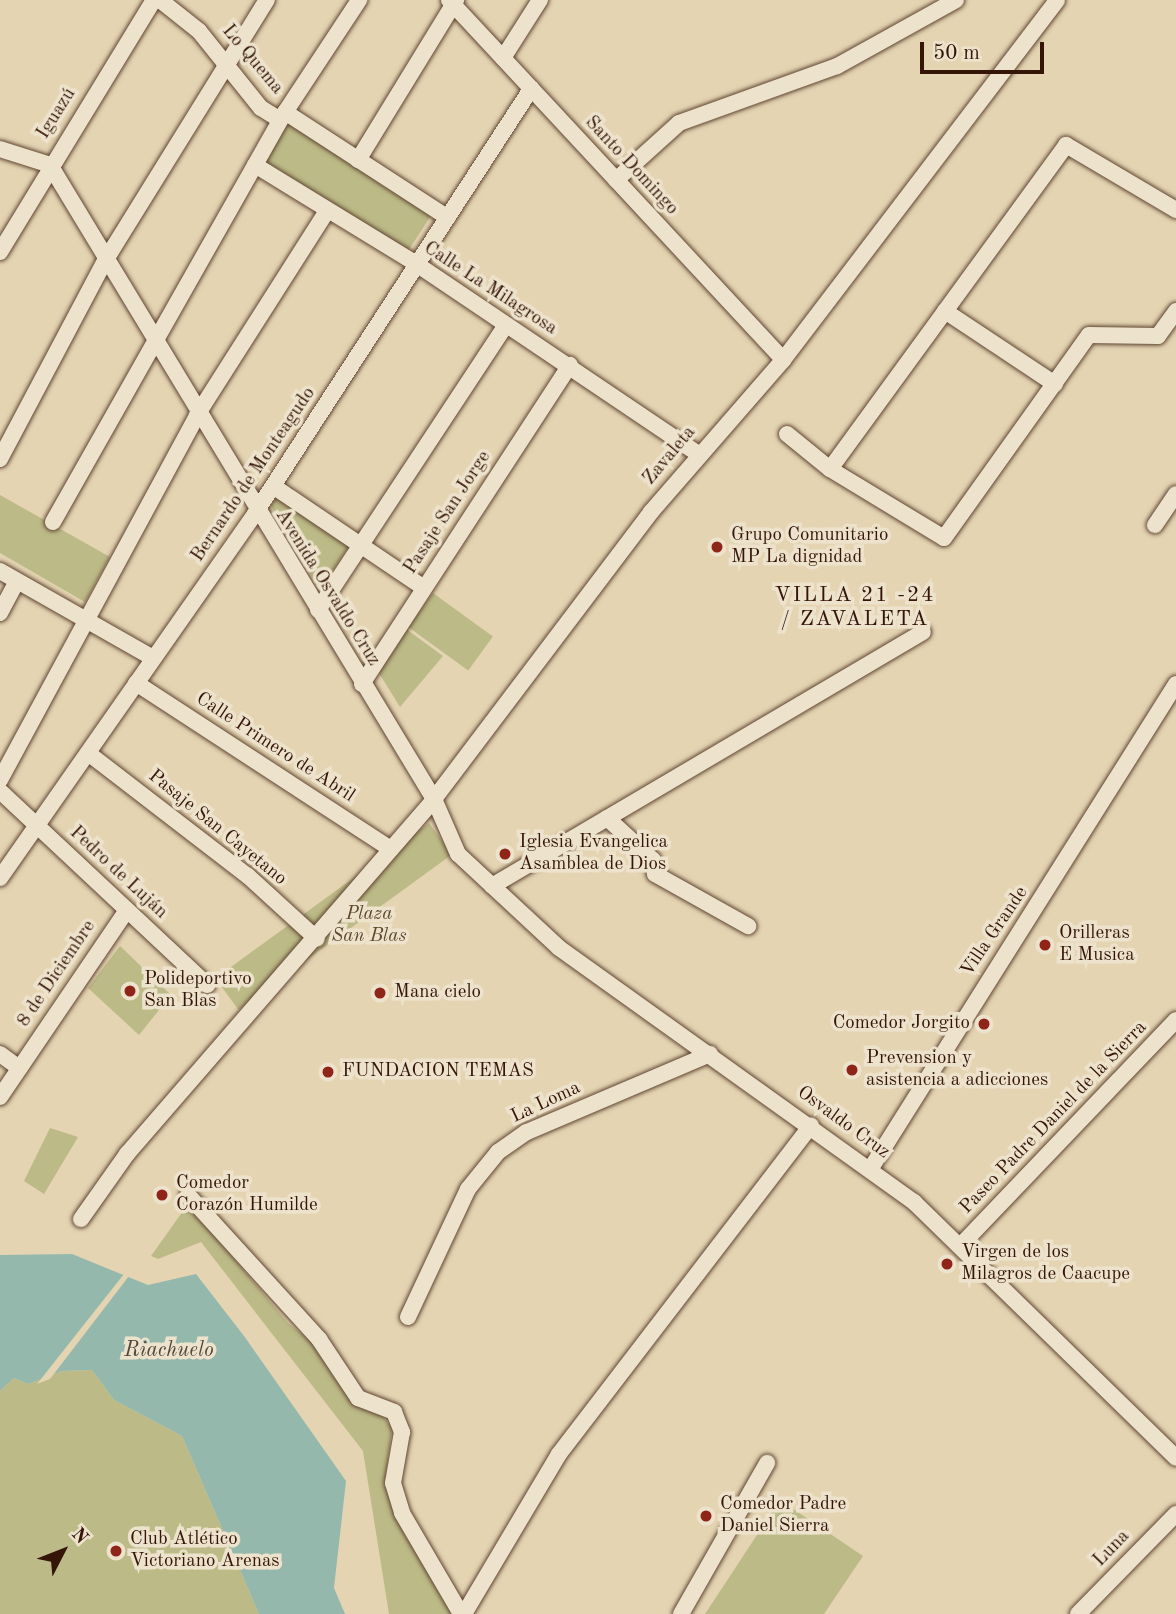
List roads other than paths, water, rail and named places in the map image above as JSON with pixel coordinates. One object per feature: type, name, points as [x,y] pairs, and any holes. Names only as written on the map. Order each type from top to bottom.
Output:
[{"type":"street","name":"Iguazú","points":[[0,252],[50,165],[154,0]]},
{"type":"street","name":"Lo Quema","points":[[160,0],[228,63],[261,108],[283,116],[358,160],[448,218]]},
{"type":"street","points":[[0,459],[105,261],[267,0]]},
{"type":"street","points":[[53,522],[153,339],[283,116],[359,0]]},
{"type":"street","points":[[503,58],[540,0]]},
{"type":"street","points":[[616,180],[679,123],[837,66],[956,0]]},
{"type":"street","name":"Zavaleta","points":[[81,1219],[127,1154],[317,939],[433,799],[698,454],[783,360],[1057,0]]},
{"type":"street","points":[[358,160],[453,1]]},
{"type":"street","name":"Santo Domingo","points":[[453,1],[531,89],[783,360]]},
{"type":"street","name":"Bernardo de Monteagudo","points":[[0,878],[39,827],[256,512],[531,89]]},
{"type":"street","points":[[830,469],[1066,145],[1176,210]]},
{"type":"street","points":[[0,149],[50,165]]},
{"type":"street","name":"Avenida Osvaldo Cruz","points":[[50,165],[197,415],[433,799],[458,854]]},
{"type":"street","name":"Calle La Milagrosa","points":[[255,165],[418,265],[570,365],[698,454]]},
{"type":"street","points":[[0,779],[197,415],[327,211]]},
{"type":"street","points":[[945,311],[1055,384]]},
{"type":"street","points":[[787,433],[830,469],[944,538],[1089,335],[1158,336],[1176,311]]},
{"type":"street","points":[[318,610],[359,544],[506,325]]},
{"type":"street","name":"Pasaje San Jorge","points":[[362,684],[570,365]]},
{"type":"street","points":[[273,486],[424,588]]},
{"type":"street","points":[[1155,525],[1176,494]]},
{"type":"street","points":[[0,570],[153,658]]},
{"type":"street","points":[[0,613],[18,581]]},
{"type":"street","points":[[492,886],[923,632]]},
{"type":"street","name":"Calle Primero de Abril","points":[[136,683],[391,849]]},
{"type":"street","name":"Villa Grande","points":[[871,1168],[1176,684]]},
{"type":"street","name":"Pasaje San Cayetano","points":[[88,753],[248,876],[317,939]]},
{"type":"street","name":"Pedro de Luján","points":[[0,790],[207,985]]},
{"type":"street","points":[[607,818],[653,860],[655,874],[748,926]]},
{"type":"street","name":"Osvaldo Cruz","points":[[458,854],[559,948],[871,1168],[962,1244],[1176,1458]]},
{"type":"street","name":"8 de Diciembre","points":[[0,1097],[127,910]]},
{"type":"street","name":"Paseo Padre Daniel de la Sierra","points":[[962,1244],[1176,1020]]},
{"type":"street","points":[[0,1054],[19,1068]]},
{"type":"street","name":"La Loma","points":[[408,1317],[463,1199],[498,1152],[527,1132],[710,1054]]},
{"type":"street","points":[[188,1195],[319,1339],[358,1398],[394,1412],[402,1432],[393,1483],[402,1513],[462,1614],[559,1454],[811,1125]]},
{"type":"street","points":[[681,1614],[767,1463]]},
{"type":"street","name":"Luna","points":[[1078,1614],[1176,1514]]},
{"type":"water","name":"Riachuelo","points":[[72,1254],[148,1285],[196,1274],[244,1336],[346,1481],[334,1588],[345,1614],[259,1614],[182,1436],[114,1400],[92,1370],[62,1371],[28,1384],[14,1378],[0,1391],[0,1255]]},
{"type":"place","name":"Grupo Comunitario MP La dignidad","points":[[717,547]]},
{"type":"place","name":"Iglesia Evangelica Asamblea de Dios","points":[[505,854]]},
{"type":"place","name":"Orilleras E Musica","points":[[1045,945]]},
{"type":"place","name":"Polideportivo San Blas","points":[[130,991]]},
{"type":"place","name":"Mana cielo","points":[[380,993]]},
{"type":"place","name":"Comedor Jorgito","points":[[984,1024]]},
{"type":"place","name":"Prevension y asistencia a adicciones","points":[[852,1070]]},
{"type":"place","name":"FUNDACION TEMAS","points":[[328,1072]]},
{"type":"place","name":"Comedor Corazón Humilde","points":[[162,1195]]},
{"type":"place","name":"Virgen de los Milagros de Caacupe","points":[[947,1264]]},
{"type":"place","name":"Comedor Padre Daniel Sierra","points":[[706,1516]]},
{"type":"place","name":"Club Atlético Victoriano Arenas","points":[[116,1551]]},
{"type":"district","name":"VILLA 21 -24 / ZAVALETA","points":[[855,608]]},
{"type":"park label","name":"Plaza San Blas","points":[[369,926]]}]
